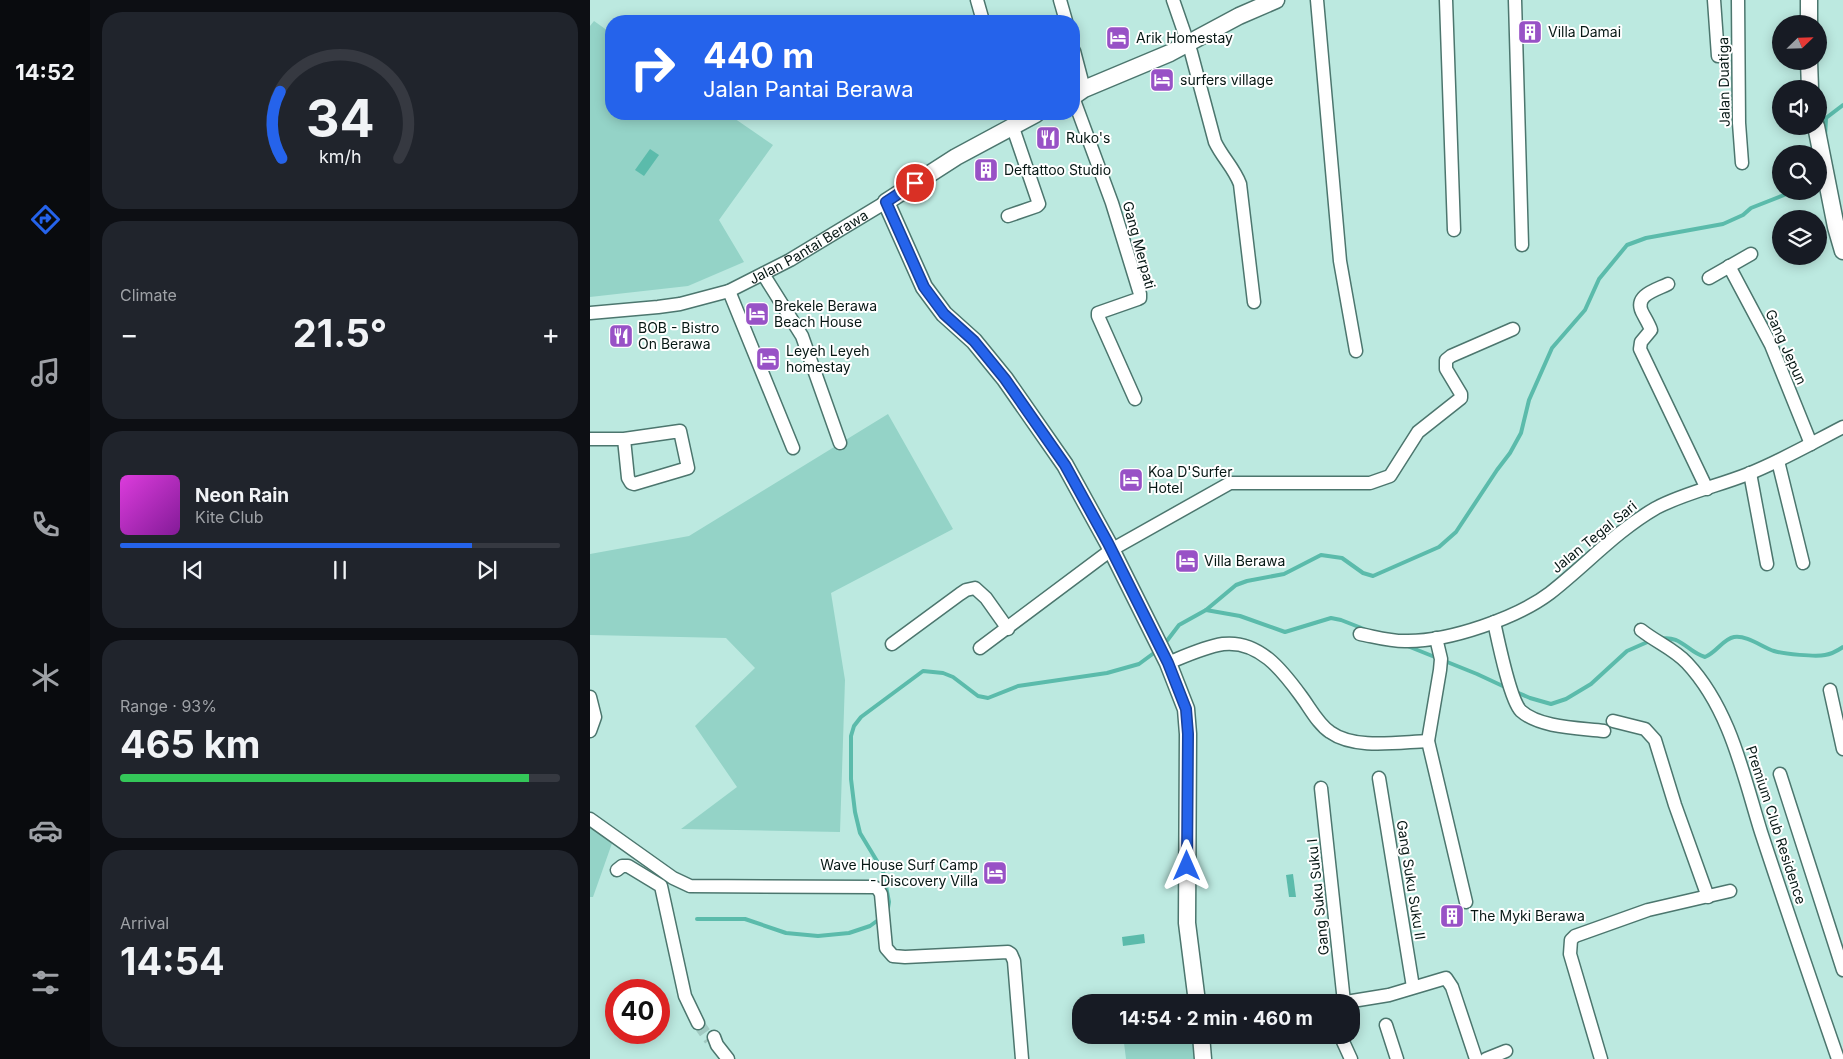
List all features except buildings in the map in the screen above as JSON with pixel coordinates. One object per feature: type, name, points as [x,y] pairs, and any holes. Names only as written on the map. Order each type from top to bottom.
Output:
[{"type":"street","points":[[977,0],[982,15]]},
{"type":"street","points":[[1060,0],[1064,15]]},
{"type":"street","points":[[1173,0],[1188,44],[1215,142],[1220,153],[1237,176],[1240,184],[1254,302]]},
{"type":"street","points":[[1080,94],[1170,53],[1240,16],[1276,0]]},
{"type":"street","points":[[1317,0],[1340,261],[1356,351]]},
{"type":"street","points":[[1446,0],[1454,230]]},
{"type":"street","points":[[1515,0],[1522,245]]},
{"type":"street","points":[[1714,0],[1718,56]]},
{"type":"street","name":"Jalan Duatiga","points":[[1738,0],[1739,123],[1742,163]]},
{"type":"street","points":[[1809,0],[1809,15]]},
{"type":"street","name":"Gang Merpati","points":[[1080,104],[1140,294],[1138,300],[1098,313],[1135,400]]},
{"type":"street","points":[[1014,120],[1043,194]]},
{"type":"street","points":[[1008,216],[1039,204],[1014,120]]},
{"type":"street","name":"Jalan Pantai Berawa","points":[[590,312],[665,306],[729,291],[790,260],[886,202],[1014,120]]},
{"type":"street","points":[[1818,135],[1834,218],[1843,251]]},
{"type":"street","points":[[886,202],[924,287],[944,314],[974,341],[1005,379],[1065,465],[1111,550],[1168,663],[1186,709],[1188,734],[1187,923],[1195,994]]},
{"type":"street","points":[[1709,278],[1751,254]]},
{"type":"street","name":"Gang Jepun","points":[[1729,266],[1771,345],[1811,444]]},
{"type":"street","points":[[763,274],[802,336],[840,443]]},
{"type":"street","points":[[1668,284],[1642,298],[1640,301],[1641,309],[1651,330],[1640,344],[1640,349],[1707,489]]},
{"type":"street","points":[[729,291],[793,448]]},
{"type":"street","points":[[980,648],[1111,550],[1230,483],[1370,483],[1390,476],[1418,432],[1461,398],[1461,394],[1446,369],[1446,360],[1451,356],[1513,329]]},
{"type":"street","name":"Jalan Tegal Sari","points":[[1360,634],[1400,641],[1436,638],[1494,622],[1538,601],[1642,516],[1659,507],[1778,461],[1843,427]]},
{"type":"street","points":[[590,440],[624,439],[680,431],[688,468],[634,484],[631,483],[628,478],[624,439]]},
{"type":"street","points":[[1778,461],[1803,563]]},
{"type":"street","points":[[1750,473],[1767,564]]},
{"type":"street","points":[[892,644],[971,588],[975,588],[986,598],[1008,628]]},
{"type":"street","points":[[1494,622],[1509,685],[1520,710],[1548,724],[1604,731]]},
{"type":"street","name":"Premium Club Residence","points":[[1641,630],[1687,663],[1712,697],[1724,720],[1736,750],[1838,1059]]},
{"type":"street","points":[[1436,638],[1440,670],[1428,741],[1466,902]]},
{"type":"street","points":[[1168,663],[1221,644],[1254,649],[1269,658],[1276,665],[1330,732],[1366,744],[1428,741]]},
{"type":"street","points":[[1830,690],[1843,749]]},
{"type":"street","points":[[590,697],[595,717],[590,731]]},
{"type":"street","points":[[1613,721],[1645,729],[1655,740],[1675,804],[1708,897]]},
{"type":"street","points":[[1780,774],[1843,970]]},
{"type":"street","name":"Gang Suku Suku II","points":[[1378,778],[1414,987]]},
{"type":"street","name":"Gang Suku Suku I","points":[[1321,788],[1344,994]]},
{"type":"street","points":[[590,819],[673,878],[690,886],[874,887],[881,894],[886,948],[893,956],[1008,952],[1013,958],[1022,1059]]},
{"type":"street","points":[[616,870],[622,866],[628,866],[661,886],[685,996],[698,1018]]},
{"type":"street","points":[[1601,1059],[1570,954],[1571,940],[1575,936],[1648,910],[1730,891]]},
{"type":"street","points":[[1360,1000],[1389,995],[1446,978],[1452,987],[1476,1059]]},
{"type":"street","points":[[1386,1024],[1397,1059]]},
{"type":"street","points":[[714,1040],[728,1059]]},
{"type":"street","points":[[1202,1044],[1204,1059]]},
{"type":"street","points":[[1344,1044],[1350,1059]]},
{"type":"street","points":[[1486,1059],[1506,1051]]},
{"type":"shaded area","points":[[594,21],[605,29],[605,120],[737,120],[773,145],[719,220],[744,262],[688,286],[590,297],[590,26]]},
{"type":"shaded area","points":[[650,149],[659,155],[644,176],[635,170]]},
{"type":"shaded area","points":[[888,414],[953,529],[831,593],[845,680],[840,832],[681,829],[737,787],[695,726],[755,668],[726,638],[590,635],[590,554],[689,536]]},
{"type":"shaded area","points":[[590,814],[616,832],[593,897],[590,897]]},
{"type":"shaded area","points":[[1293,874],[1296,897],[1289,897],[1286,875]]},
{"type":"shaded area","points":[[1144,934],[1145,943],[1123,946],[1122,937]]},
{"type":"shaded area","points":[[1124,1044],[1198,1044],[1200,1059],[1126,1059]]},
{"type":"waterway","points":[[1825,137],[1826,118],[1843,105]]},
{"type":"waterway","points":[[1206,610],[1236,585],[1284,574],[1321,555],[1342,558],[1363,573],[1373,576],[1439,547],[1456,532],[1510,453],[1521,433],[1529,400],[1552,348],[1585,310],[1599,279],[1627,245],[1646,238],[1723,224],[1743,215],[1751,208],[1772,200]]},
{"type":"waterway","points":[[1163,646],[1179,625],[1206,610],[1240,616],[1285,632],[1331,618],[1364,629]]},
{"type":"waterway","points":[[1659,639],[1673,639],[1705,657],[1727,640],[1734,637],[1749,639],[1774,651],[1800,655],[1825,655],[1843,647]]},
{"type":"waterway","points":[[1516,692],[1551,704],[1566,699],[1591,684],[1627,651],[1652,640]]},
{"type":"waterway","points":[[1405,645],[1507,688]]},
{"type":"waterway","points":[[888,908],[889,902],[883,871],[860,833],[855,812],[851,779],[851,736],[854,726],[861,717],[923,671],[943,673],[953,677],[978,696],[988,698],[1018,686],[1107,673],[1139,664],[1158,650]]},
{"type":"waterway","points":[[697,919],[745,919],[786,933],[818,936],[849,933],[870,926],[881,918]]},
{"type":"tunnel","points":[[698,1023],[710,1040]]},
{"type":"place","name":"Villa Damai","points":[[1530,32]]},
{"type":"place","name":"Arik Homestay","points":[[1118,38]]},
{"type":"place","name":"surfers village","points":[[1162,80]]},
{"type":"place","name":"Ruko's","points":[[1048,138]]},
{"type":"place","name":"Deftattoo Studio","points":[[986,170]]},
{"type":"place","name":"Brekele Berawa Beach House","points":[[757,314]]},
{"type":"place","name":"BOB - Bistro On Berawa","points":[[621,336]]},
{"type":"place","name":"Leyeh Leyeh homestay","points":[[768,359]]},
{"type":"place","name":"Koa D'Surfer Hotel","points":[[1131,480]]},
{"type":"place","name":"Villa Berawa","points":[[1187,561]]},
{"type":"place","name":"Wave House Surf Camp - Discovery Villa","points":[[995,873]]},
{"type":"place","name":"The Myki Berawa","points":[[1452,916]]},
{"type":"route","points":[[915,183],[886,202],[924,287],[944,314],[974,341],[1005,379],[1065,465],[1108,543],[1178,687],[1186,709],[1188,734],[1187,866]]}]
